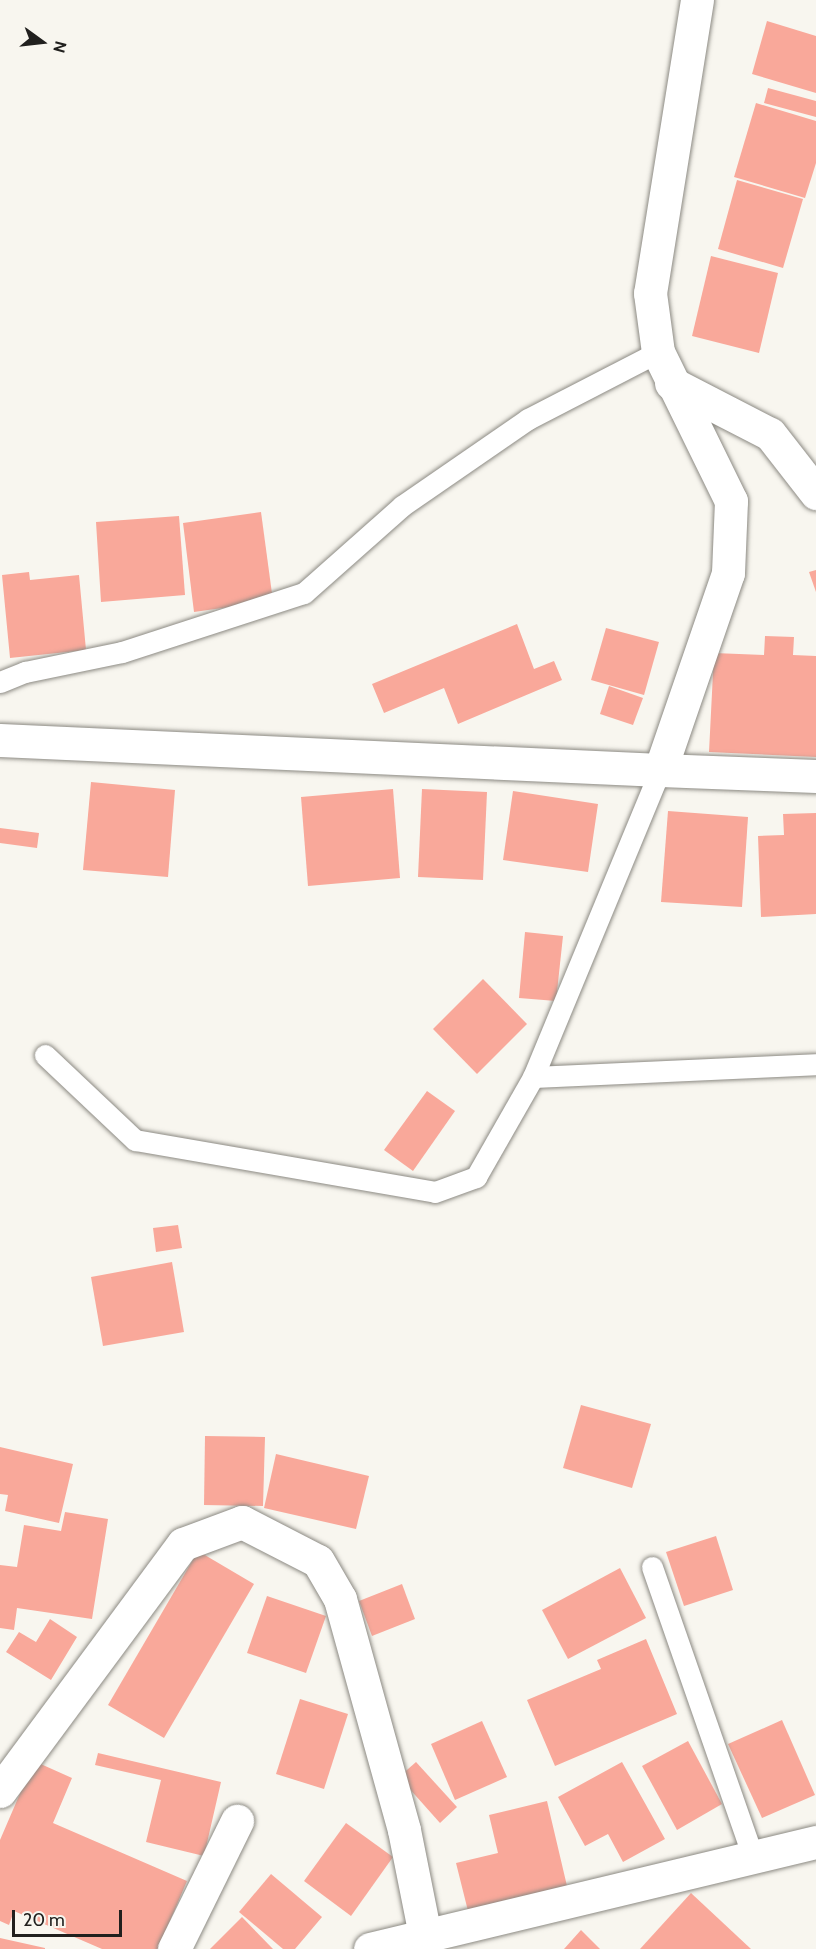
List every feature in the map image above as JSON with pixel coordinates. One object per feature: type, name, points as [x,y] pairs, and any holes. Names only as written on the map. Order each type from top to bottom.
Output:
[{"type":"street","points":[[660,771],[728,573],[731,501],[670,383],[658,352],[650,293],[697,0]]},
{"type":"street","points":[[670,383],[770,434],[816,493]]},
{"type":"street","points":[[0,740],[660,771],[816,776]]},
{"type":"street","points":[[0,1791],[183,1544],[242,1522],[318,1561],[340,1599],[404,1830],[425,1935]]},
{"type":"street","points":[[174,1949],[237,1821]]},
{"type":"street","points":[[369,1949],[816,1842]]},
{"type":"lane","points":[[0,682],[26,672],[122,652],[304,593],[402,506],[528,419],[658,352]]},
{"type":"lane","points":[[45,1055],[135,1140],[435,1191],[476,1177],[533,1077],[660,771]]},
{"type":"lane","points":[[533,1077],[816,1064]]},
{"type":"lane","points":[[652,1567],[753,1857]]},
{"type":"building","points":[[767,21],[816,36],[816,93],[752,74]]},
{"type":"building","points":[[768,88],[816,101],[816,117],[764,103]]},
{"type":"building","points":[[756,103],[816,121],[816,163],[805,198],[734,177]]},
{"type":"building","points":[[737,180],[803,199],[783,268],[718,249]]},
{"type":"building","points":[[711,256],[778,273],[759,353],[692,336]]},
{"type":"building","points":[[261,512],[273,601],[194,612],[183,523]]},
{"type":"building","points":[[179,516],[185,595],[101,602],[96,522]]},
{"type":"building","points":[[816,570],[816,592],[809,572]]},
{"type":"building","points":[[29,572],[30,580],[79,575],[86,650],[10,658],[2,575]]},
{"type":"building","points":[[517,624],[534,669],[554,661],[562,680],[458,724],[444,688],[384,713],[372,684]]},
{"type":"building","points":[[606,628],[659,642],[644,695],[591,680]]},
{"type":"building","points":[[765,636],[794,637],[793,655],[816,656],[816,757],[709,752],[714,653],[764,655]]},
{"type":"building","points":[[609,686],[643,698],[633,725],[600,714]]},
{"type":"building","points":[[91,782],[175,790],[168,877],[83,870]]},
{"type":"building","points":[[393,789],[400,878],[308,886],[301,797]]},
{"type":"building","points":[[422,789],[487,792],[483,880],[418,877]]},
{"type":"building","points":[[513,791],[598,804],[588,872],[503,860]]},
{"type":"building","points":[[668,811],[748,817],[742,907],[661,902]]},
{"type":"building","points":[[816,813],[816,914],[761,917],[758,836],[784,835],[783,814]]},
{"type":"building","points":[[0,828],[39,833],[37,848],[0,843]]},
{"type":"building","points":[[525,932],[563,936],[556,1001],[519,998]]},
{"type":"building","points":[[483,979],[527,1024],[477,1074],[433,1029]]},
{"type":"building","points":[[427,1091],[455,1111],[413,1171],[384,1150]]},
{"type":"building","points":[[178,1225],[182,1248],[156,1252],[153,1228]]},
{"type":"building","points":[[172,1262],[184,1332],[103,1346],[91,1277]]},
{"type":"building","points":[[581,1405],[651,1424],[632,1488],[563,1468]]},
{"type":"building","points":[[205,1436],[265,1437],[263,1506],[204,1505]]},
{"type":"building","points":[[0,1447],[73,1464],[59,1523],[5,1511],[8,1495],[0,1494]]},
{"type":"building","points":[[276,1454],[369,1476],[356,1529],[264,1508]]},
{"type":"building","points":[[65,1512],[108,1519],[92,1619],[17,1608],[14,1630],[0,1628],[0,1565],[17,1567],[24,1525],[61,1531]]},
{"type":"building","points":[[716,1536],[733,1590],[684,1606],[666,1552]]},
{"type":"building","points":[[198,1551],[254,1584],[164,1738],[108,1705]]},
{"type":"building","points":[[620,1568],[646,1618],[568,1659],[542,1610]]},
{"type":"building","points":[[402,1584],[415,1619],[372,1636],[359,1601]]},
{"type":"building","points":[[267,1596],[326,1616],[306,1673],[247,1653]]},
{"type":"building","points":[[50,1619],[77,1637],[51,1680],[6,1652],[19,1632],[36,1642]]},
{"type":"building","points":[[646,1639],[677,1714],[555,1766],[527,1700],[601,1669],[597,1660]]},
{"type":"building","points":[[300,1699],[348,1714],[324,1789],[276,1774]]},
{"type":"building","points":[[782,1720],[815,1795],[762,1818],[728,1744]]},
{"type":"building","points":[[482,1721],[507,1777],[455,1800],[431,1744]]},
{"type":"building","points":[[688,1741],[722,1804],[677,1830],[642,1766]]},
{"type":"building","points":[[98,1753],[221,1782],[204,1856],[146,1842],[161,1780],[95,1765]]},
{"type":"building","points":[[34,1761],[72,1778],[53,1823],[187,1881],[158,1949],[102,1949],[14,1911],[9,1925],[0,1921],[0,1840]]},
{"type":"building","points":[[416,1762],[457,1807],[440,1823],[399,1777]]},
{"type":"building","points":[[622,1762],[665,1839],[623,1862],[608,1834],[585,1846],[558,1797]]},
{"type":"building","points":[[547,1801],[567,1886],[468,1911],[456,1863],[498,1853],[489,1815]]},
{"type":"building","points":[[346,1823],[393,1857],[351,1916],[304,1881]]},
{"type":"building","points":[[271,1874],[322,1917],[295,1949],[283,1949],[239,1912]]},
{"type":"building","points":[[691,1893],[751,1949],[640,1949]]},
{"type":"building","points":[[242,1917],[273,1949],[210,1949]]},
{"type":"building","points":[[581,1930],[600,1949],[564,1949]]},
{"type":"building","points":[[0,1938],[45,1948],[45,1949],[0,1949]]}]
